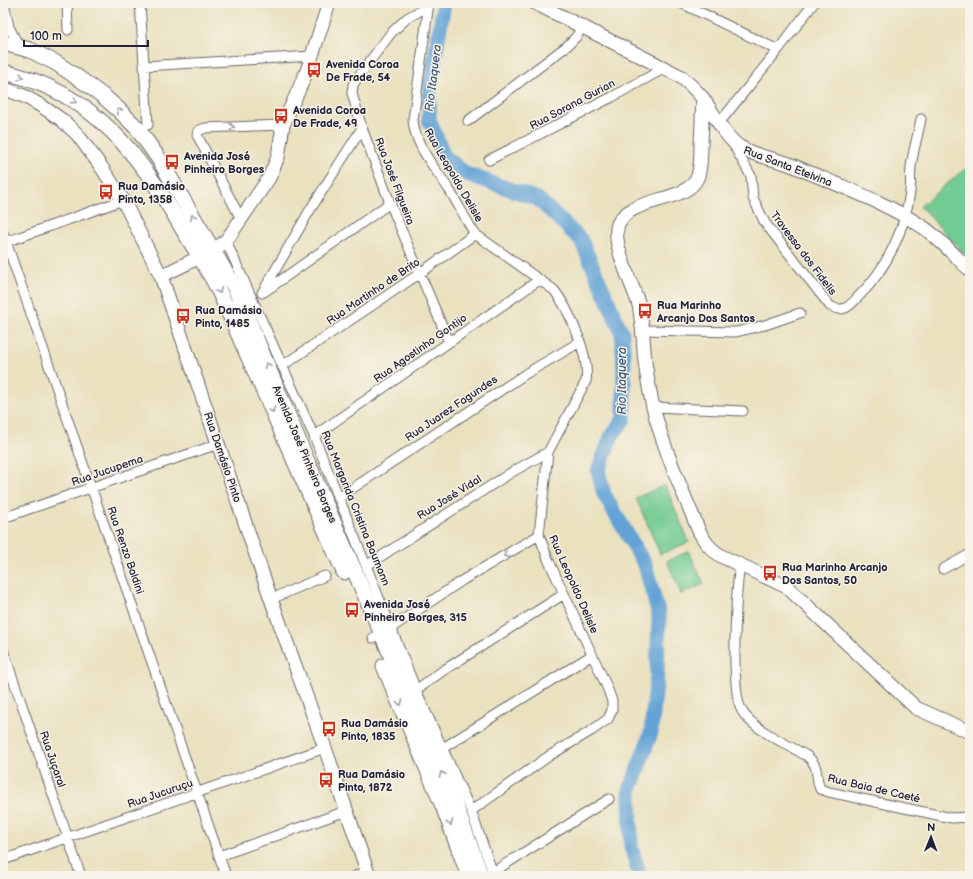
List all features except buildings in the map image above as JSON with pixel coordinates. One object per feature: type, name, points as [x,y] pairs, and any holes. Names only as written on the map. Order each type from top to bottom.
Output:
[{"type":"main road","name":"Avenida José Pinheiro Borges","points":[[3,43],[19,46],[56,63],[77,77],[114,106],[136,128],[159,159],[206,254],[211,276],[382,633],[452,796],[489,875]]},
{"type":"main road","name":"Avenida José Pinheiro Borges","points":[[3,72],[39,82],[64,94],[111,130],[130,150],[206,254]]},
{"type":"main road","name":"Avenida José Pinheiro Borges","points":[[382,633],[469,876]]},
{"type":"street","points":[[67,3],[68,30]]},
{"type":"street","points":[[140,3],[148,125]]},
{"type":"street","name":"Rua Santa Etelvina","points":[[535,3],[680,76],[702,98],[720,122],[731,141],[755,155],[791,165],[879,203],[904,216],[923,228],[970,270]]},
{"type":"street","points":[[681,3],[778,50]]},
{"type":"street","points":[[720,122],[814,3]]},
{"type":"street","name":"Rua José Filgueira","points":[[429,4],[407,18],[391,33],[353,85],[352,98],[390,203],[449,342]]},
{"type":"street","name":"Rua Leopoldo Delisle","points":[[429,4],[413,120],[414,132],[475,234],[554,290],[562,300],[580,342],[586,361],[588,372],[586,381],[548,452],[539,535],[548,559],[612,700],[612,710],[608,719],[549,756],[471,811]]},
{"type":"street","points":[[161,276],[206,254],[226,241],[261,191],[272,172],[278,157],[283,125],[312,56],[327,5]]},
{"type":"street","points":[[4,8],[9,27],[19,46]]},
{"type":"street","points":[[468,121],[567,46],[576,37],[582,27]]},
{"type":"street","points":[[144,66],[312,56]]},
{"type":"street","name":"Rua Sorana Gurian","points":[[489,160],[665,68]]},
{"type":"street","name":"Rua Damásio Pinto","points":[[3,88],[43,107],[62,120],[77,134],[123,200],[161,276],[271,599],[369,874]]},
{"type":"street","points":[[702,98],[700,160],[698,176],[694,184],[684,191],[631,210],[622,217],[616,235],[618,246],[639,306],[643,330],[647,376],[653,407],[668,456],[699,531],[705,542],[712,550],[786,587],[916,708],[970,732]]},
{"type":"street","points":[[904,216],[910,191],[911,167],[921,119]]},
{"type":"street","points":[[241,219],[197,135],[198,130],[205,128],[283,125]]},
{"type":"street","points":[[262,293],[310,210],[362,128]]},
{"type":"street","name":"Travessa dos Fidelis","points":[[731,141],[751,176],[753,198],[764,223],[830,306],[835,309],[844,309],[849,306],[882,270],[893,247],[904,216]]},
{"type":"street","points":[[5,242],[123,200]]},
{"type":"street","points":[[252,298],[262,293],[390,203]]},
{"type":"street","name":"Rua Renzo Baldini","points":[[3,233],[226,876]]},
{"type":"street","name":"Rua Martinho de Brito","points":[[282,366],[419,274],[475,234]]},
{"type":"street","name":"Rua Margarida Cristina Baumann","points":[[226,241],[314,436],[366,566],[382,633],[416,690],[471,811],[489,875]]},
{"type":"street","name":"Rua Agostinho Gontijo","points":[[314,436],[540,280]]},
{"type":"street","points":[[643,330],[736,332],[800,314]]},
{"type":"street","name":"Rua Juarez Fagundes","points":[[338,498],[527,372],[580,342]]},
{"type":"street","points":[[653,407],[742,411]]},
{"type":"street","name":"Rua Jucupema","points":[[3,518],[218,444]]},
{"type":"street","name":"Rua José Vidal","points":[[366,566],[512,472],[548,452]]},
{"type":"street","points":[[382,633],[462,580],[539,535]]},
{"type":"street","points":[[943,569],[970,554]]},
{"type":"street","name":"Rua Baia de Caeté","points":[[740,565],[737,597],[737,687],[742,711],[749,720],[758,728],[807,756],[814,762],[817,768],[817,782],[820,789],[952,818],[970,817]]},
{"type":"street","points":[[271,599],[325,576]]},
{"type":"street","points":[[416,690],[444,670],[564,594]]},
{"type":"street","name":"Rua Juçaral","points":[[3,650],[81,876]]},
{"type":"street","points":[[443,748],[592,655]]},
{"type":"street","name":"Rua Jucuruçu","points":[[3,860],[325,748]]},
{"type":"street","points":[[489,875],[609,799]]},
{"type":"street","points":[[219,856],[346,811]]},
{"type":"street","points":[[355,876],[369,874]]},
{"type":"green space","points":[[970,165],[970,260],[920,206]]},
{"type":"green space","points":[[665,485],[689,542],[660,554],[636,498]]},
{"type":"green space","points":[[689,551],[704,584],[681,594],[667,561]]},
{"type":"waterway","name":"Rio Itaquera","points":[[444,3],[430,88],[429,119],[444,156],[466,174],[538,199],[581,240],[622,333],[624,367],[624,419],[611,437],[598,471],[604,494],[645,565],[659,615],[657,674],[651,733],[630,790],[631,847],[640,876]]},
{"type":"place","name":"Avenida Coroa De Frade, 54","points":[[314,70]]},
{"type":"place","name":"Avenida Coroa De Frade, 49","points":[[281,116]]},
{"type":"place","name":"Avenida José Pinheiro Borges","points":[[172,162]]},
{"type":"place","name":"Rua Damásio Pinto, 1358","points":[[106,192]]},
{"type":"place","name":"Rua Marinho Arcanjo Dos Santos","points":[[645,311]]},
{"type":"place","name":"Rua Damásio Pinto, 1485","points":[[183,316]]},
{"type":"place","name":"Rua Marinho Arcanjo Dos Santos, 50","points":[[770,573]]},
{"type":"place","name":"Avenida José Pinheiro Borges, 315","points":[[352,610]]},
{"type":"place","name":"Rua Damásio Pinto, 1835","points":[[329,729]]},
{"type":"place","name":"Rua Damásio Pinto, 1872","points":[[326,780]]}]
